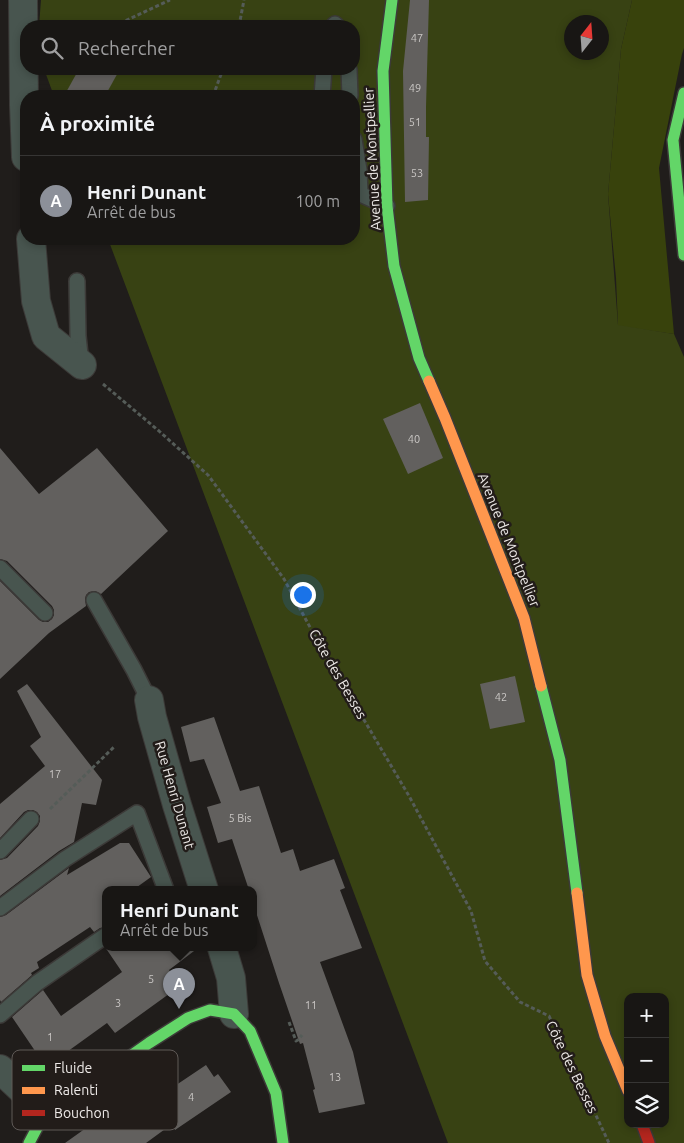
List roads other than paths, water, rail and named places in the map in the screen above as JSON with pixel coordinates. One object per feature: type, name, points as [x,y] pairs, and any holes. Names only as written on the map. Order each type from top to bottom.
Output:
[{"type":"main road","name":"Avenue de Montpellier","points":[[392,0],[383,70],[387,206],[394,266],[419,358],[445,418],[524,618],[560,760],[587,975],[605,1036],[625,1083]]},
{"type":"main road","points":[[684,93],[673,140],[684,255]]},
{"type":"main road","points":[[139,1050],[188,1018],[210,1010],[234,1014],[250,1031],[276,1093],[283,1143]]},
{"type":"main road","points":[[643,1128],[649,1143]]},
{"type":"main road","points":[[29,1143],[36,1130]]},
{"type":"street","points":[[23,0],[23,20]]},
{"type":"street","points":[[24,75],[24,90]]},
{"type":"street","points":[[31,245],[36,302],[46,336],[82,366]]},
{"type":"street","name":"Rue Henri Dunant","points":[[149,700],[177,805],[203,886]]},
{"type":"street","points":[[223,951],[231,978],[234,1014]]},
{"type":"street","points":[[0,1069],[12,1080]]},
{"type":"lane","points":[[322,90],[324,75]]},
{"type":"lane","points":[[349,75],[350,90]]},
{"type":"lane","points":[[360,194],[387,206]]},
{"type":"lane","points":[[77,280],[78,336],[82,366]]},
{"type":"lane","points":[[0,568],[45,613]]},
{"type":"lane","points":[[94,600],[149,700]]},
{"type":"lane","points":[[0,908],[65,858],[137,814],[164,886]]},
{"type":"lane","points":[[0,851],[31,819]]},
{"type":"lane","points":[[0,1015],[37,983],[102,938]]},
{"type":"place","name":"Henri Dunant","points":[[179,1009]]}]
